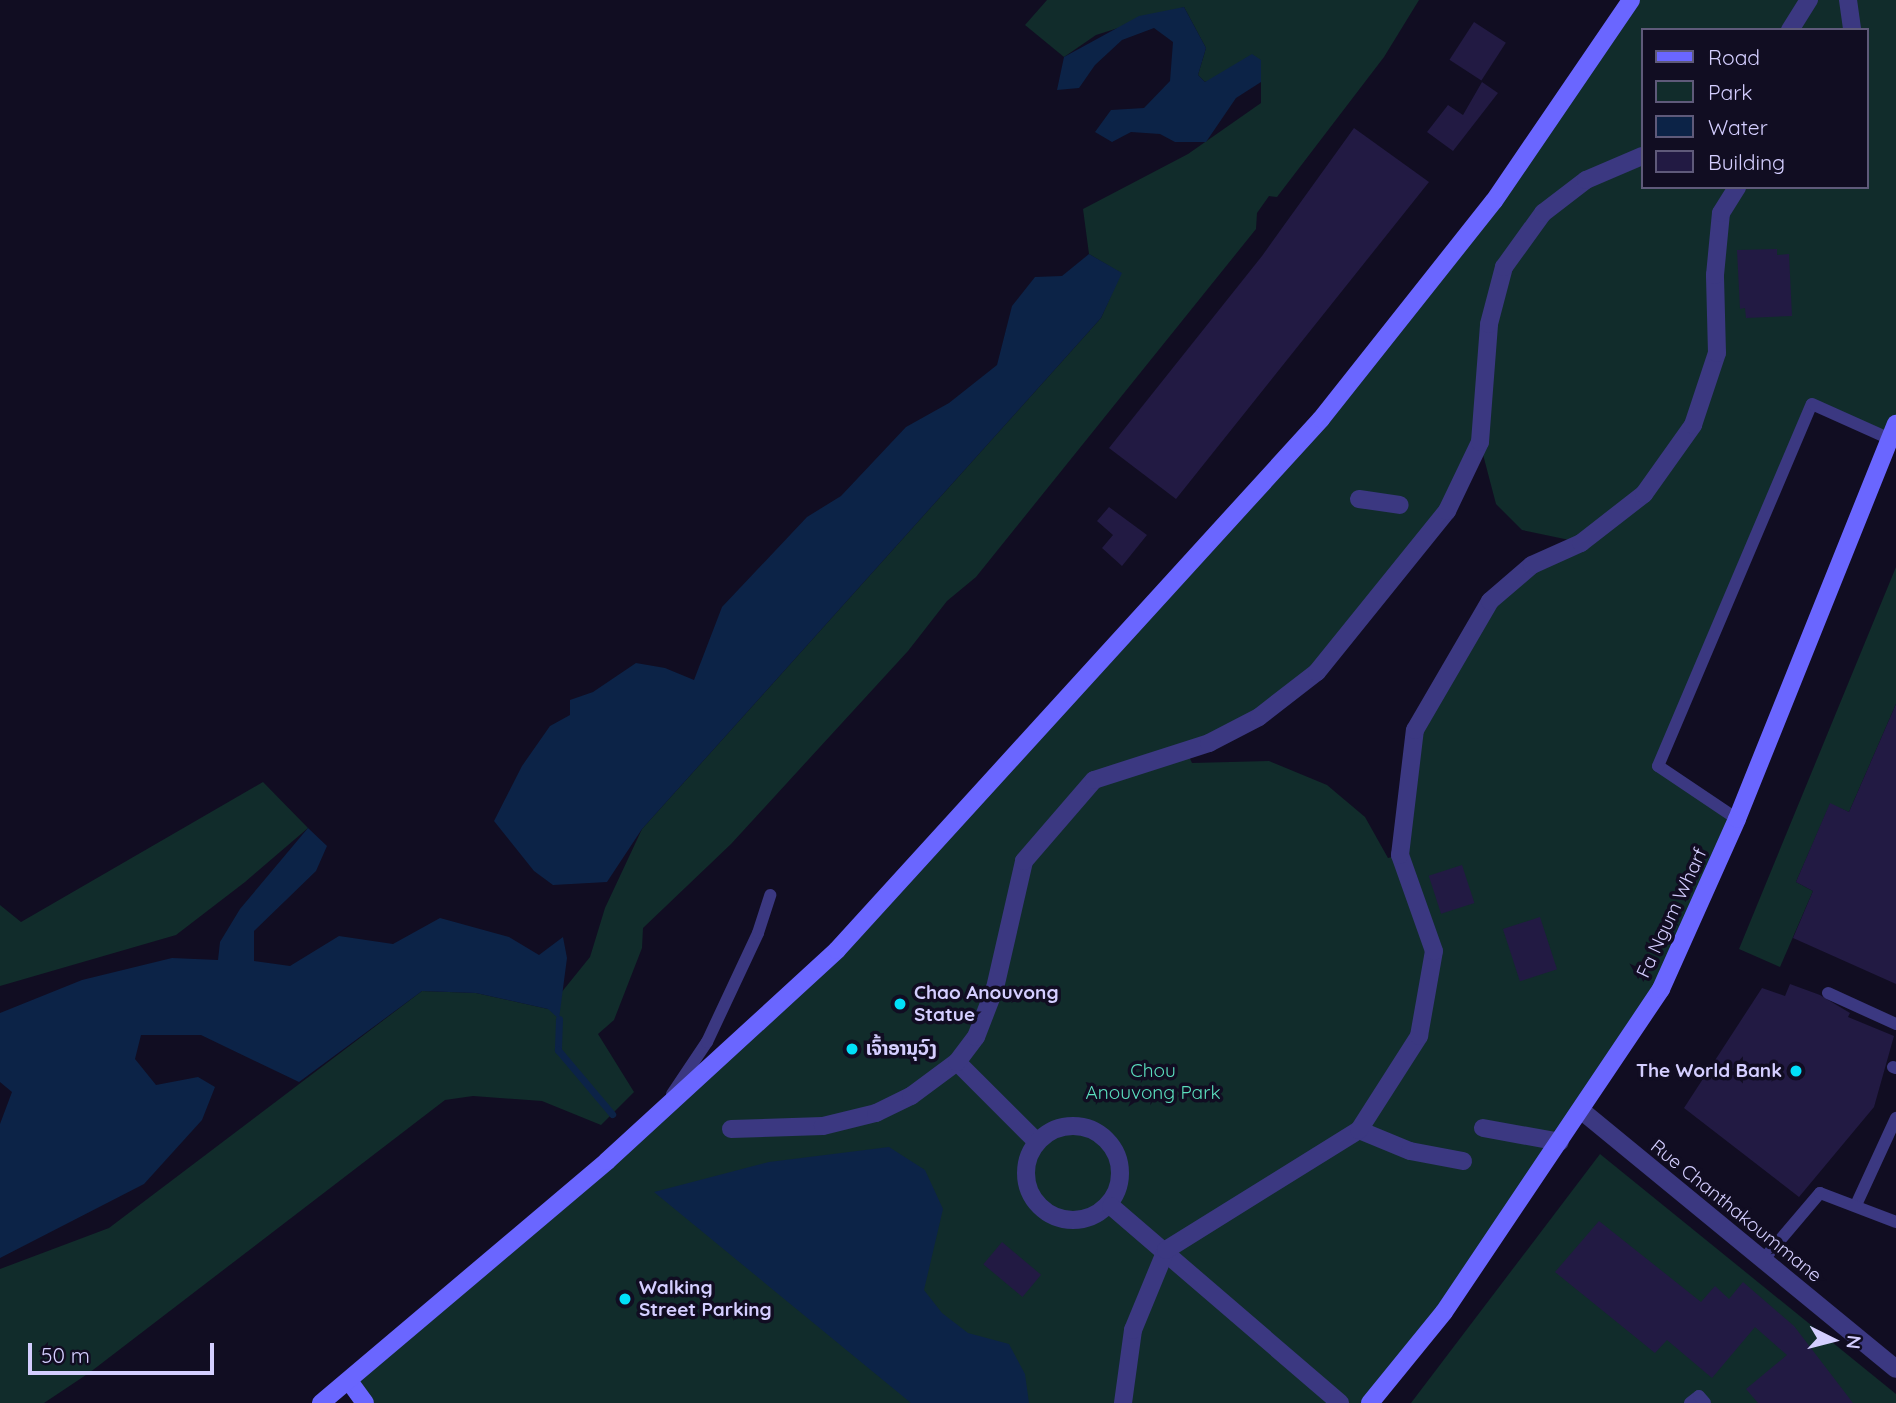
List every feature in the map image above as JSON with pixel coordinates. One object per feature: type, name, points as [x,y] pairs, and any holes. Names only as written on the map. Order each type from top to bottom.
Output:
[{"type":"street","points":[[321,1403],[661,1112],[837,950],[1321,419],[1494,201],[1631,0]]},
{"type":"street","points":[[1791,28],[1809,0]]},
{"type":"street","points":[[1848,0],[1852,28]]},
{"type":"street","points":[[731,1129],[823,1126],[876,1113],[922,1090],[957,1062],[976,1037],[995,988],[1024,861],[1094,780],[1209,743],[1259,717],[1317,672],[1447,512],[1480,442],[1489,324],[1504,267],[1543,213],[1586,180],[1640,157]]},
{"type":"street","points":[[1123,1403],[1133,1330],[1166,1250],[1359,1130],[1419,1036],[1434,951],[1400,855],[1415,730],[1490,601],[1532,565],[1581,543],[1644,494],[1693,425],[1717,353],[1715,275],[1721,214],[1736,189]]},
{"type":"street","name":"Fa Ngum Wharf","points":[[1370,1403],[1444,1311],[1582,1111],[1679,955],[1894,436]]},
{"type":"street","points":[[1359,499],[1401,505]]},
{"type":"street","points":[[957,1062],[1036,1141]]},
{"type":"street","name":"Rue Chanthakoummane","points":[[1582,1111],[1896,1369]]},
{"type":"street","points":[[1066,1125],[1103,1134],[1122,1165],[1111,1206],[1083,1222],[1044,1213],[1025,1180],[1036,1141],[1066,1125]]},
{"type":"street","points":[[1483,1128],[1560,1142]]},
{"type":"street","points":[[1359,1130],[1410,1151],[1463,1161]]},
{"type":"street","points":[[1111,1206],[1166,1250],[1340,1403]]},
{"type":"street","points":[[349,1381],[365,1403]]},
{"type":"lane","points":[[1737,819],[1658,766],[1812,404],[1894,436]]},
{"type":"lane","points":[[661,1112],[708,1042],[758,933],[770,895]]},
{"type":"lane","points":[[1828,993],[1896,1024]]},
{"type":"lane","points":[[1856,1205],[1896,1118]]},
{"type":"lane","points":[[1763,1260],[1820,1193],[1896,1222]]},
{"type":"lane","points":[[1690,1403],[1699,1396],[1705,1403]]},
{"type":"green space","points":[[1047,0],[1419,0],[1384,57],[1277,197],[1269,196],[1257,213],[1256,229],[976,577],[947,601],[908,651],[731,844],[643,928],[642,948],[614,1020],[598,1034],[634,1092],[601,1125],[542,1101],[473,1096],[445,1100],[89,1373],[44,1403],[0,1403],[0,1269],[109,1228],[422,991],[476,993],[548,1009],[590,957],[605,908],[642,829],[1101,318],[1121,273],[1089,254],[1083,209],[1188,154],[1261,103],[1261,61],[1205,82],[1198,75],[1206,48],[1184,7],[1096,35],[1064,57],[1025,25]]},
{"type":"green space","name":"Chou Anouvong Park","points":[[1631,0],[1896,0],[1896,424],[1890,439],[1812,404],[1658,766],[1737,819],[1661,989],[1370,1403],[365,1403],[349,1381],[837,950],[1201,551],[1494,201]],"holes":[[[1480,443],[1496,504],[1522,530],[1579,542],[1490,601],[1415,730],[1400,855],[1388,858],[1365,817],[1327,785],[1269,761],[1192,763],[1186,750],[1259,717],[1317,672],[1447,511]]]},
{"type":"green space","points":[[1896,567],[1896,704],[1849,812],[1830,804],[1796,882],[1813,891],[1780,967],[1739,949]]},
{"type":"green space","points":[[263,782],[308,828],[245,882],[176,935],[0,986],[0,905],[21,922]]},
{"type":"green space","points":[[1600,1154],[1896,1394],[1896,1403],[1411,1403]]},
{"type":"water","points":[[1184,7],[1206,48],[1198,75],[1205,82],[1252,54],[1261,60],[1261,82],[1236,98],[1206,142],[1175,142],[1160,134],[1131,132],[1112,142],[1095,132],[1111,110],[1144,108],[1170,81],[1173,42],[1154,28],[1122,40],[1095,65],[1079,88],[1057,90],[1064,57],[1139,16]]},
{"type":"water","points":[[1089,254],[1122,273],[1101,318],[642,829],[607,882],[553,885],[534,871],[494,821],[522,766],[550,726],[570,715],[570,700],[593,692],[636,663],[665,668],[694,680],[722,607],[807,517],[841,496],[906,427],[949,403],[997,365],[1012,306],[1035,277],[1062,276]]},
{"type":"water","points":[[308,828],[327,846],[316,871],[254,931],[254,961],[290,966],[339,936],[393,944],[440,918],[509,937],[539,955],[563,937],[567,958],[559,1019],[548,1009],[476,993],[422,991],[299,1082],[201,1035],[141,1035],[135,1059],[156,1085],[198,1077],[215,1087],[202,1120],[144,1184],[0,1258],[0,1124],[12,1092],[0,1082],[0,1013],[82,980],[172,958],[218,960],[220,942],[240,909]]},
{"type":"water","points":[[889,1147],[925,1170],[943,1209],[924,1290],[942,1313],[968,1333],[1009,1344],[1025,1374],[1029,1403],[911,1403],[654,1192],[769,1162]]},
{"type":"building","points":[[1474,22],[1506,43],[1481,80],[1449,60]]},
{"type":"building","points":[[1482,82],[1498,93],[1453,151],[1427,132],[1448,105],[1463,115]]},
{"type":"building","points":[[1354,128],[1429,182],[1176,499],[1109,448],[1262,256]]},
{"type":"building","points":[[1777,249],[1777,255],[1789,254],[1792,316],[1746,318],[1745,308],[1740,309],[1737,250]]},
{"type":"building","points":[[1109,507],[1147,535],[1122,566],[1102,548],[1113,535],[1097,521]]},
{"type":"building","points":[[1896,704],[1896,984],[1793,938],[1813,891],[1796,882],[1830,803],[1849,812]]},
{"type":"building","points":[[1462,865],[1474,903],[1441,914],[1429,876]]},
{"type":"building","points":[[1540,917],[1557,969],[1520,981],[1503,929]]},
{"type":"building","name":"The World Bank","points":[[1790,984],[1820,995],[1850,1013],[1848,1017],[1894,1036],[1874,1107],[1799,1197],[1684,1108],[1762,988],[1785,996]]},
{"type":"building","points":[[1599,1221],[1701,1302],[1715,1286],[1729,1299],[1743,1282],[1794,1326],[1853,1403],[1758,1403],[1746,1389],[1787,1355],[1755,1327],[1712,1378],[1667,1340],[1655,1353],[1555,1272]]},
{"type":"building","points":[[1002,1242],[1041,1275],[1022,1297],[983,1264]]},
{"type":"waterway","points":[[559,1019],[558,1050],[612,1114]]},
{"type":"place","name":"Chao Anouvong Statue","points":[[900,1004]]},
{"type":"place","name":"ເຈົ້າອານຸວົງ","points":[[852,1049]]},
{"type":"place","name":"The World Bank","points":[[1796,1071]]},
{"type":"place","name":"Walking Street Parking","points":[[625,1299]]}]
